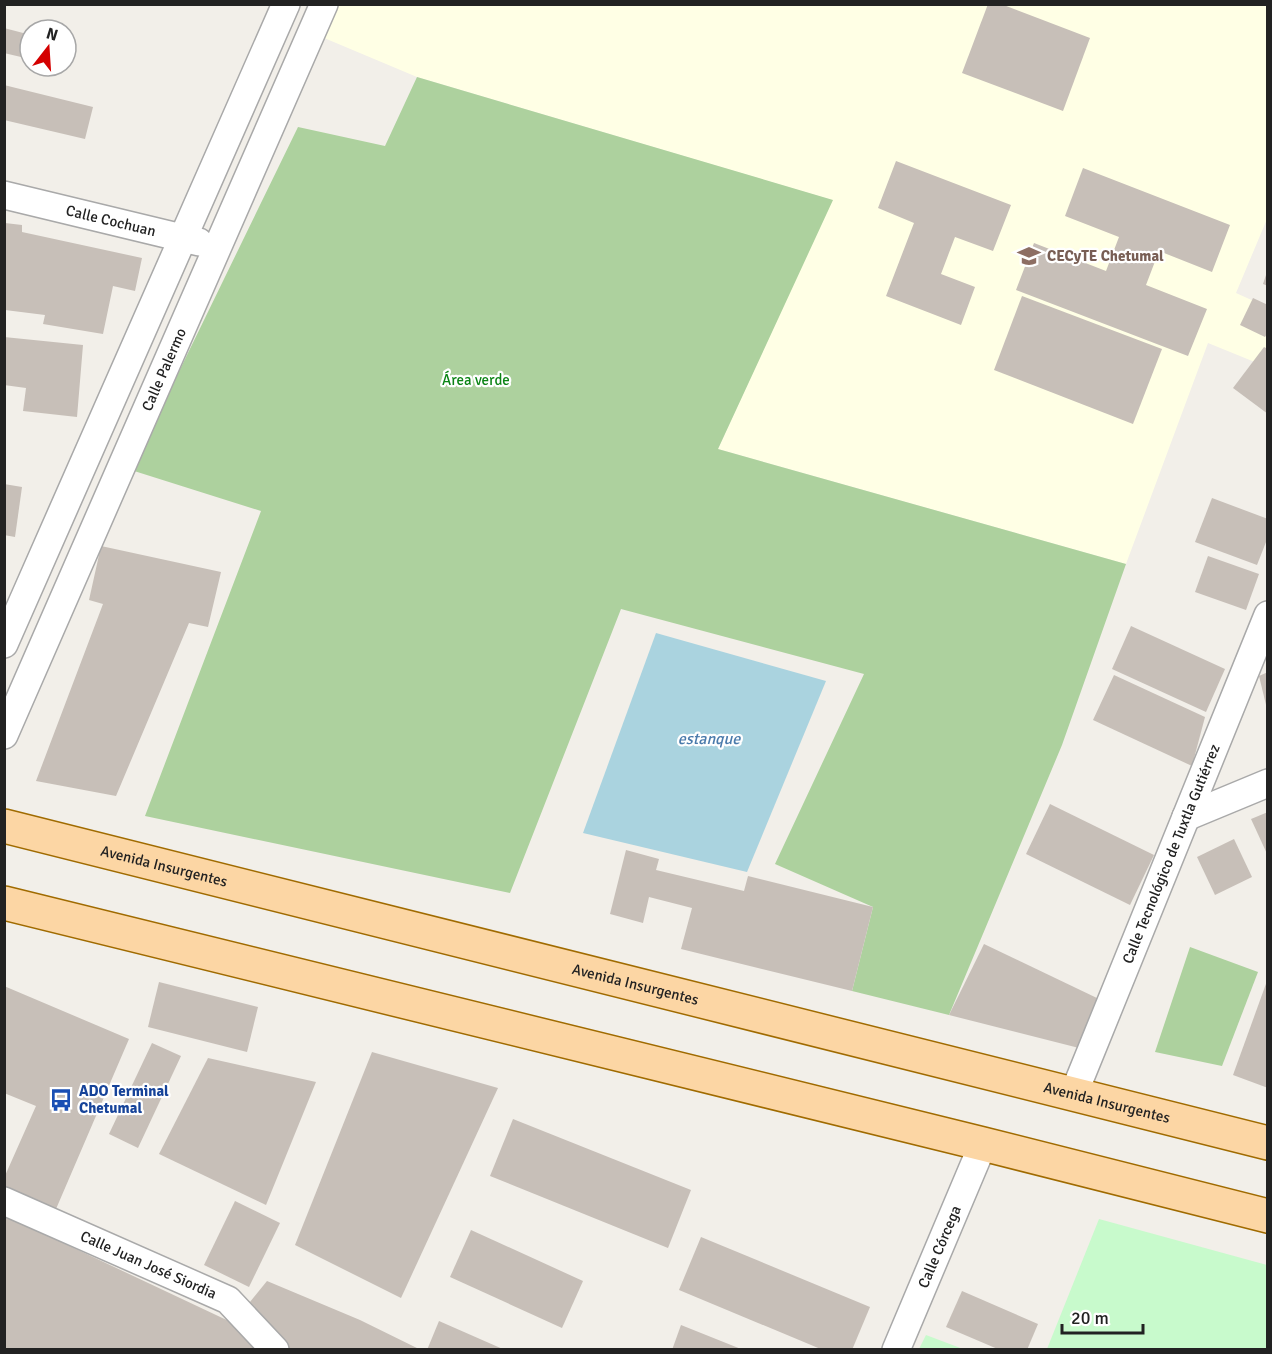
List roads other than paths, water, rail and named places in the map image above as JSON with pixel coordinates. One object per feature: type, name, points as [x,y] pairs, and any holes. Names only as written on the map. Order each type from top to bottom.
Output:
[{"type":"main road","name":"Avenida Insurgentes","points":[[4,826],[1268,1143]]},
{"type":"main road","points":[[4,903],[1268,1216]]},
{"type":"street","points":[[4,644],[286,4]]},
{"type":"street","name":"Calle Palermo","points":[[4,735],[324,4]]},
{"type":"street","name":"Calle Cochuan","points":[[4,195],[183,237],[217,248]]},
{"type":"street","name":"Calle Tecnológico de Tuxtla Gutiérrez","points":[[1074,1093],[1268,615]]},
{"type":"street","points":[[1186,817],[1268,783]]},
{"type":"street","name":"Calle Córcega","points":[[896,1350],[983,1144]]},
{"type":"street","name":"Calle Juan José Siordia","points":[[4,1200],[228,1300],[275,1350]]},
{"type":"water","name":"estanque","points":[[656,633],[826,681],[747,872],[583,833]]},
{"type":"place","name":"CECyTE Chetumal","points":[[1029,256]]},
{"type":"place","name":"ADO Terminal Chetumal","points":[[61,1100]]},
{"type":"park label","name":"Área verde","points":[[476,380]]}]
